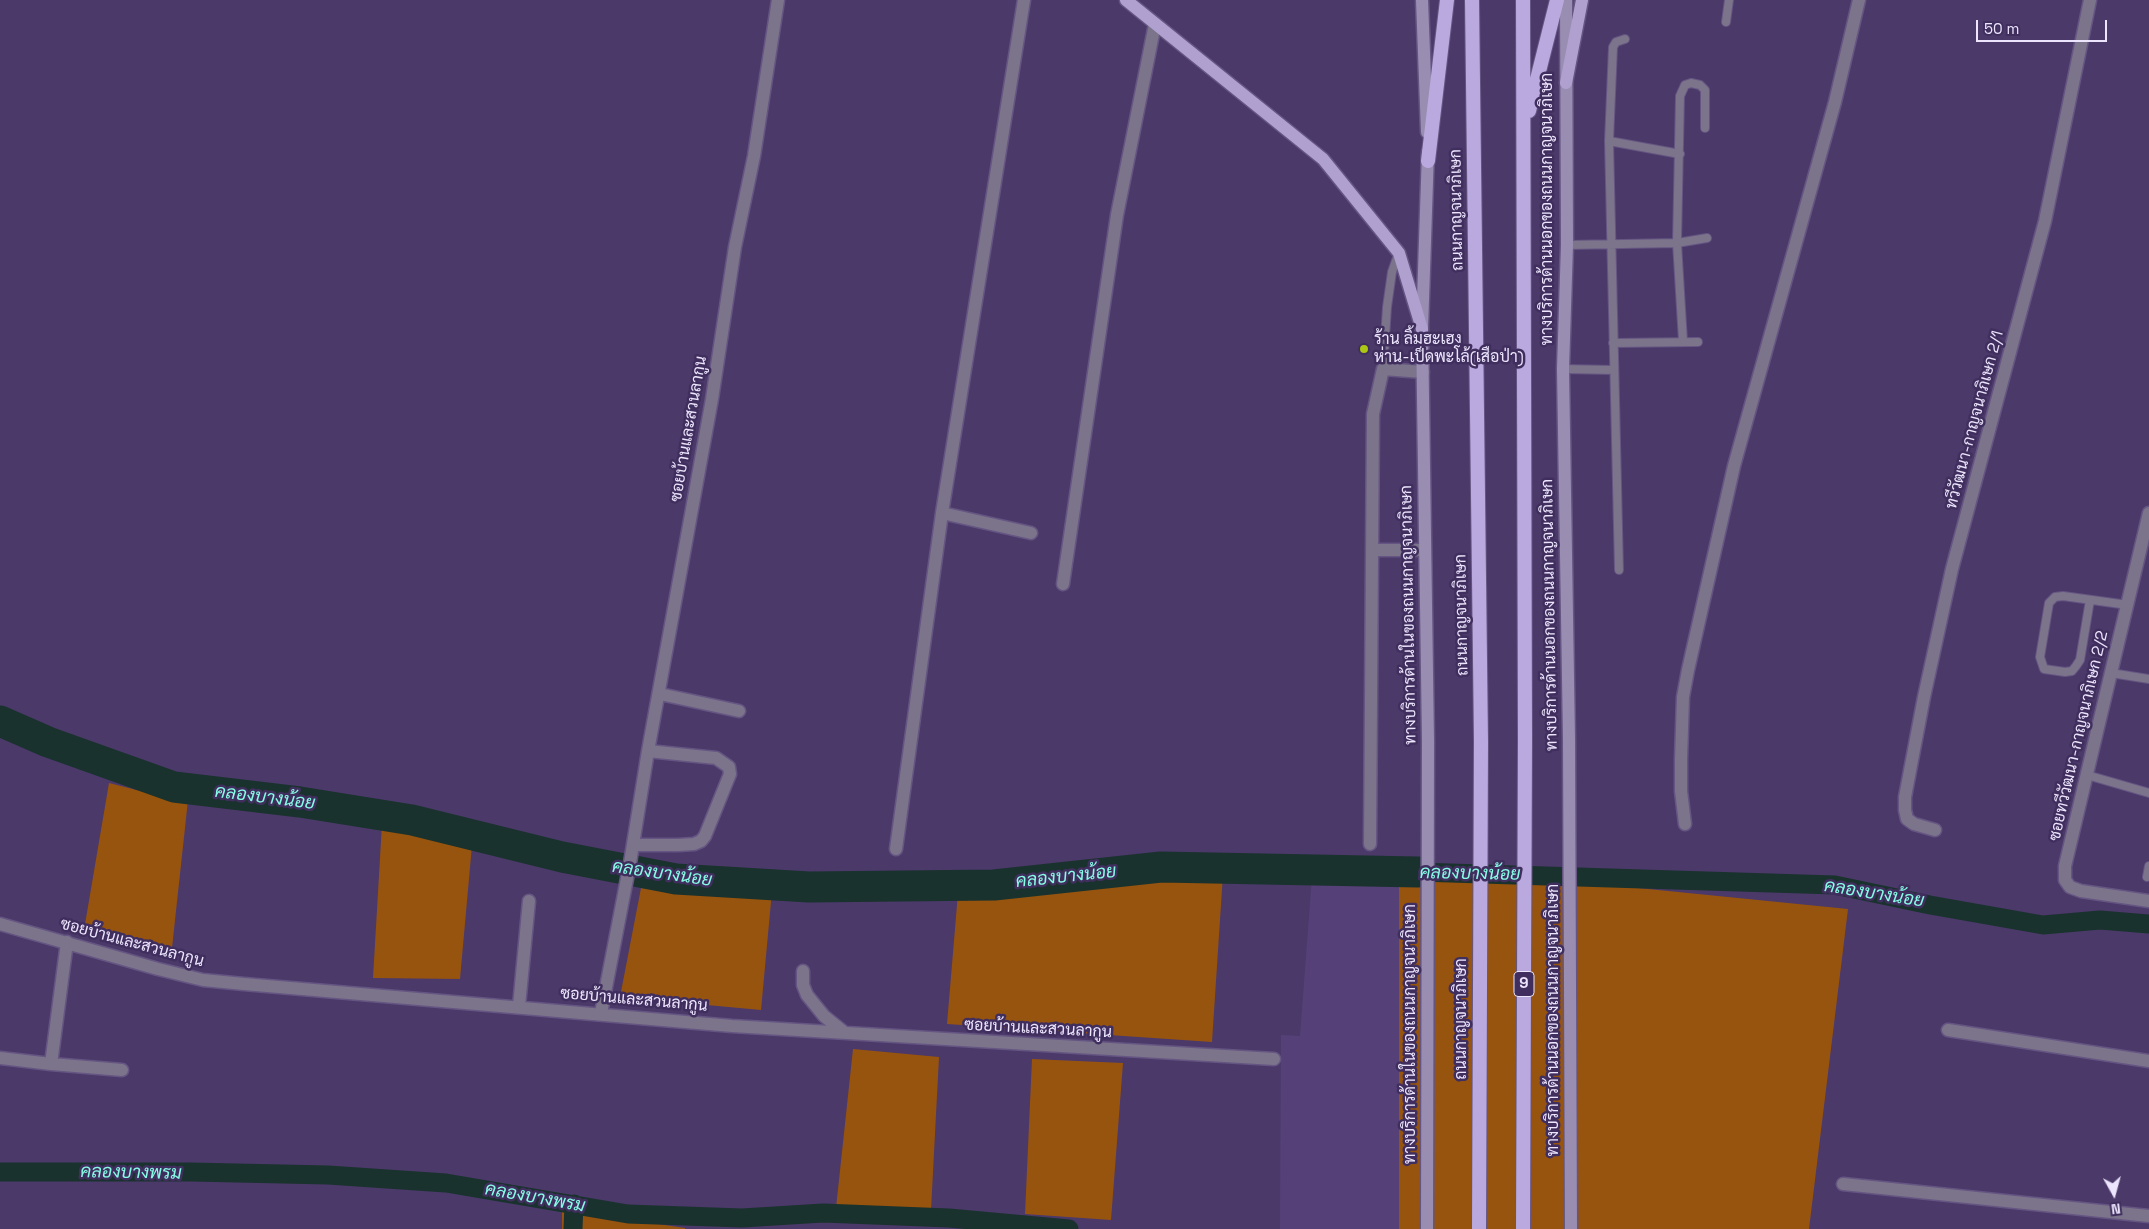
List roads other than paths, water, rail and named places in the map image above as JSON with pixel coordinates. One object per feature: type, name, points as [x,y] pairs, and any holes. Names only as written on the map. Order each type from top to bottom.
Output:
[{"type":"highway","points":[[1428,161],[1447,0]]},
{"type":"highway","name":"ถนนกาญจนาภิเษก","points":[[1472,0],[1481,741],[1478,1229]]},
{"type":"highway","name":"9","points":[[1523,0],[1523,1229]]},
{"type":"highway","points":[[1524,131],[1557,0]]},
{"type":"main road","points":[[1126,0],[1323,159],[1399,253],[1422,329]]},
{"type":"main road","name":"ทางบริการด้านในของถนนกาญจนาภิเษก","points":[[1422,0],[1428,161],[1422,329],[1428,741],[1427,1229]]},
{"type":"main road","name":"ทางบริการด้านนอกของถนนกาญจนาภิเษก","points":[[1566,0],[1567,245],[1563,370],[1569,739],[1571,1229]]},
{"type":"main road","points":[[1566,82],[1582,0]]},
{"type":"street","name":"ซอยบ้านและสวนลากูน","points":[[601,1013],[630,863],[648,751],[660,694],[712,399],[735,247],[754,156],[778,0]]},
{"type":"street","points":[[896,849],[942,513],[1024,0]]},
{"type":"street","points":[[1685,824],[1681,791],[1681,759],[1684,697],[1688,670],[1734,466],[1835,102],[1859,0]]},
{"type":"street","name":"ทวีวัฒนา-กาญจนาภิเษก 2/1","points":[[1936,830],[1914,824],[1908,818],[1905,810],[1905,797],[1910,770],[1952,569],[2045,222],[2090,0]]},
{"type":"street","points":[[1063,584],[1117,215],[1155,24]]},
{"type":"street","points":[[1370,844],[1373,414],[1382,369],[1423,372]]},
{"type":"street","points":[[942,513],[1031,533]]},
{"type":"street","name":"ซอยทวีวัฒนา-กาญจนาภิเษก 2/2","points":[[2149,513],[2065,866],[2065,880],[2070,887],[2081,891],[2149,901]]},
{"type":"street","points":[[1372,550],[1424,550]]},
{"type":"street","points":[[660,694],[740,711]]},
{"type":"street","points":[[633,845],[678,845],[694,844],[701,841],[705,836],[730,774],[729,767],[725,762],[716,758],[648,751]]},
{"type":"street","points":[[519,1006],[529,901]]},
{"type":"street","name":"ซอยบ้านและสวนลากูน","points":[[0,924],[203,980],[601,1013],[732,1026],[1274,1059]]},
{"type":"street","points":[[52,1064],[67,942]]},
{"type":"street","points":[[802,972],[803,985],[807,995],[824,1016],[845,1034]]},
{"type":"street","points":[[1948,1030],[2149,1061]]},
{"type":"street","points":[[0,1058],[122,1070]]},
{"type":"street","points":[[1844,1184],[2149,1216]]},
{"type":"lane","points":[[1726,22],[1729,0]]},
{"type":"lane","points":[[1619,570],[1609,141],[1613,47],[1616,42],[1626,39]]},
{"type":"lane","points":[[1683,341],[1677,243],[1680,96],[1685,85],[1691,83],[1700,85],[1705,90],[1705,128]]},
{"type":"lane","points":[[1609,141],[1680,154]]},
{"type":"lane","points":[[1567,245],[1677,243],[1707,238]]},
{"type":"lane","points":[[1382,369],[1392,272],[1399,253]]},
{"type":"lane","points":[[1613,343],[1698,342]]},
{"type":"lane","points":[[1563,370],[1614,370]]},
{"type":"lane","points":[[2090,600],[2080,660],[2076,666],[2072,671],[2065,672],[2044,669],[2040,657],[2049,603],[2055,597],[2063,596],[2128,604]]},
{"type":"lane","points":[[2111,672],[2149,679]]},
{"type":"lane","points":[[2087,775],[2149,793]]},
{"type":"lane","points":[[2147,877],[2149,866]]},
{"type":"waterway","name":"คลองบางน้อย","points":[[0,721],[48,742],[174,787],[300,802],[412,820],[562,857],[676,879],[809,887],[994,885],[1161,867],[1418,872]]},
{"type":"waterway","name":"คลองบางน้อย","points":[[1418,872],[1835,885],[1930,905],[2043,925],[2100,920],[2149,924]]},
{"type":"waterway","name":"คลองบางพรม","points":[[0,1172],[191,1172],[328,1175],[446,1183],[628,1214],[742,1218],[823,1213],[949,1218],[1069,1229]]},
{"type":"waterway","points":[[573,1229],[574,1204]]},
{"type":"place","name":"ร้าน ลิ้มฮะเฮง ห่าน-เป็ดพะโล้(เสือป่า)","points":[[1364,349]]}]
